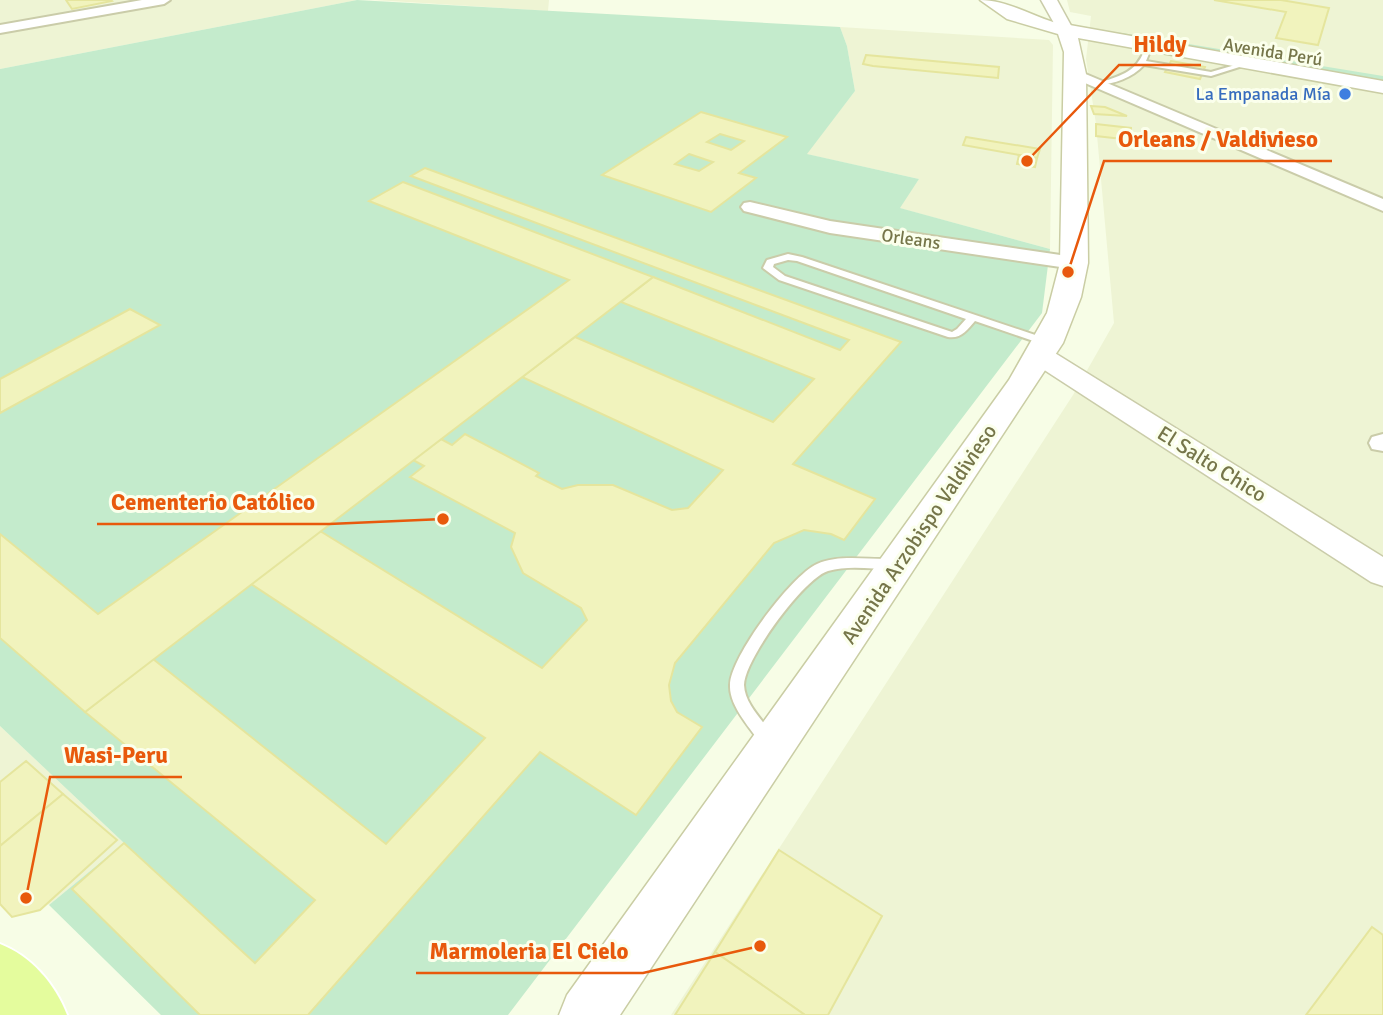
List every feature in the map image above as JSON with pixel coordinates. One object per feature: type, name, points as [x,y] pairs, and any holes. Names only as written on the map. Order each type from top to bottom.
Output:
[{"type":"main road","name":"Avenida Perú","points":[[989,0],[1023,19],[1054,12]]},
{"type":"main road","name":"Avenida Perú","points":[[999,0],[1054,12],[1139,45],[1383,86]]},
{"type":"main road","name":"Avenida Arzobispo Valdivieso","points":[[587,1015],[1045,349],[1067,301],[1074,262],[1088,79],[1054,12]]},
{"type":"main road","name":"Avenida Perú","points":[[1139,45],[1383,70]]},
{"type":"main road","points":[[0,972],[38,1015]]},
{"type":"street","points":[[0,29],[164,0]]},
{"type":"street","points":[[1088,79],[1383,205]]},
{"type":"street","name":"Orleans","points":[[750,207],[830,227],[1074,262]]},
{"type":"street","name":"El Salto Chico","points":[[1045,349],[1383,573]]},
{"type":"lane","points":[[1088,79],[1131,74],[1139,45]]},
{"type":"lane","points":[[973,317],[961,331],[952,335],[782,278],[768,268],[771,262],[778,258],[799,259],[973,317],[1045,349]]},
{"type":"lane","points":[[772,748],[745,708],[737,684],[743,661],[804,578],[821,568],[899,564]]},
{"type":"shaded area","points":[[0,0],[357,0],[0,69]]},
{"type":"shaded area","points":[[357,0],[840,27],[847,46],[855,91],[807,154],[919,179],[900,208],[1050,249],[1042,313],[508,1015],[161,1015],[49,905],[124,843],[0,726],[0,69]]},
{"type":"shaded area","points":[[375,0],[549,0],[548,11]]},
{"type":"shaded area","points":[[1067,0],[1383,0],[1383,1015],[671,1015],[1073,395],[1114,323],[1096,124],[1086,59],[1091,16],[1070,12]]},
{"type":"shaded area","points":[[840,27],[1049,40],[1053,45],[1050,249],[899,208],[919,179],[806,154],[855,91],[847,46]]},
{"type":"shaded area","points":[[1093,31],[1122,33],[1383,76],[1383,85]]},
{"type":"shaded area","points":[[0,726],[124,843],[49,905],[0,857]]},
{"type":"building","points":[[66,0],[111,0],[112,1],[72,9]]},
{"type":"building","points":[[1214,0],[1281,0],[1329,8],[1318,45],[1276,38],[1286,12]]},
{"type":"building","points":[[866,55],[999,67],[998,78],[873,66],[863,64]]},
{"type":"building","points":[[1171,61],[1205,67],[1200,79],[1165,72]]},
{"type":"building","points":[[1091,106],[1105,107],[1127,116],[1094,114]]},
{"type":"building","points":[[701,112],[787,137],[739,173],[756,178],[711,212],[602,175]],"holes":[[[720,134],[744,141],[731,150],[707,142]],[[689,154],[713,162],[699,171],[675,164]]]},
{"type":"building","points":[[1096,124],[1131,128],[1131,140],[1096,136]]},
{"type":"building","points":[[966,137],[1040,149],[1037,158],[963,145]]},
{"type":"building","points":[[1019,155],[1037,158],[1035,167],[1017,164]]},
{"type":"building","points":[[425,168],[901,342],[793,464],[875,499],[844,540],[831,534],[804,530],[774,543],[675,663],[669,685],[671,701],[677,712],[702,727],[636,815],[540,752],[308,1015],[200,1015],[72,889],[124,843],[255,963],[315,900],[85,712],[153,659],[386,844],[485,738],[251,584],[320,531],[542,668],[587,620],[581,608],[523,573],[511,547],[515,533],[410,477],[424,466],[413,460],[441,439],[452,445],[465,434],[539,473],[536,476],[562,489],[578,485],[613,485],[672,510],[688,508],[723,470],[522,377],[575,337],[773,422],[814,379],[621,302],[653,277],[840,350],[849,340],[411,176]]},
{"type":"building","points":[[403,182],[653,277],[85,712],[0,638],[0,534],[98,614],[569,280],[369,201]]},
{"type":"building","points":[[130,309],[160,325],[0,413],[0,379]]},
{"type":"building","points":[[26,761],[63,794],[0,846],[0,782]]},
{"type":"building","points":[[63,794],[117,840],[40,910],[12,917],[0,904],[0,846]]},
{"type":"building","points":[[779,850],[882,916],[828,1015],[805,1015],[715,952]]},
{"type":"building","points":[[1372,927],[1383,935],[1383,1015],[1306,1015]]},
{"type":"building","points":[[715,952],[805,1015],[675,1015]]},
{"type":"place","name":"La Empanada Mía","points":[[1345,94]]},
{"type":"place","name":"Hildy","points":[[1027,161]]},
{"type":"place","name":"Orleans / Valdivieso","points":[[1068,272]]},
{"type":"place","name":"Cementerio Católico","points":[[443,519]]},
{"type":"place","name":"Wasi-Peru","points":[[26,898]]},
{"type":"place","name":"Marmoleria El Cielo","points":[[760,946]]}]
